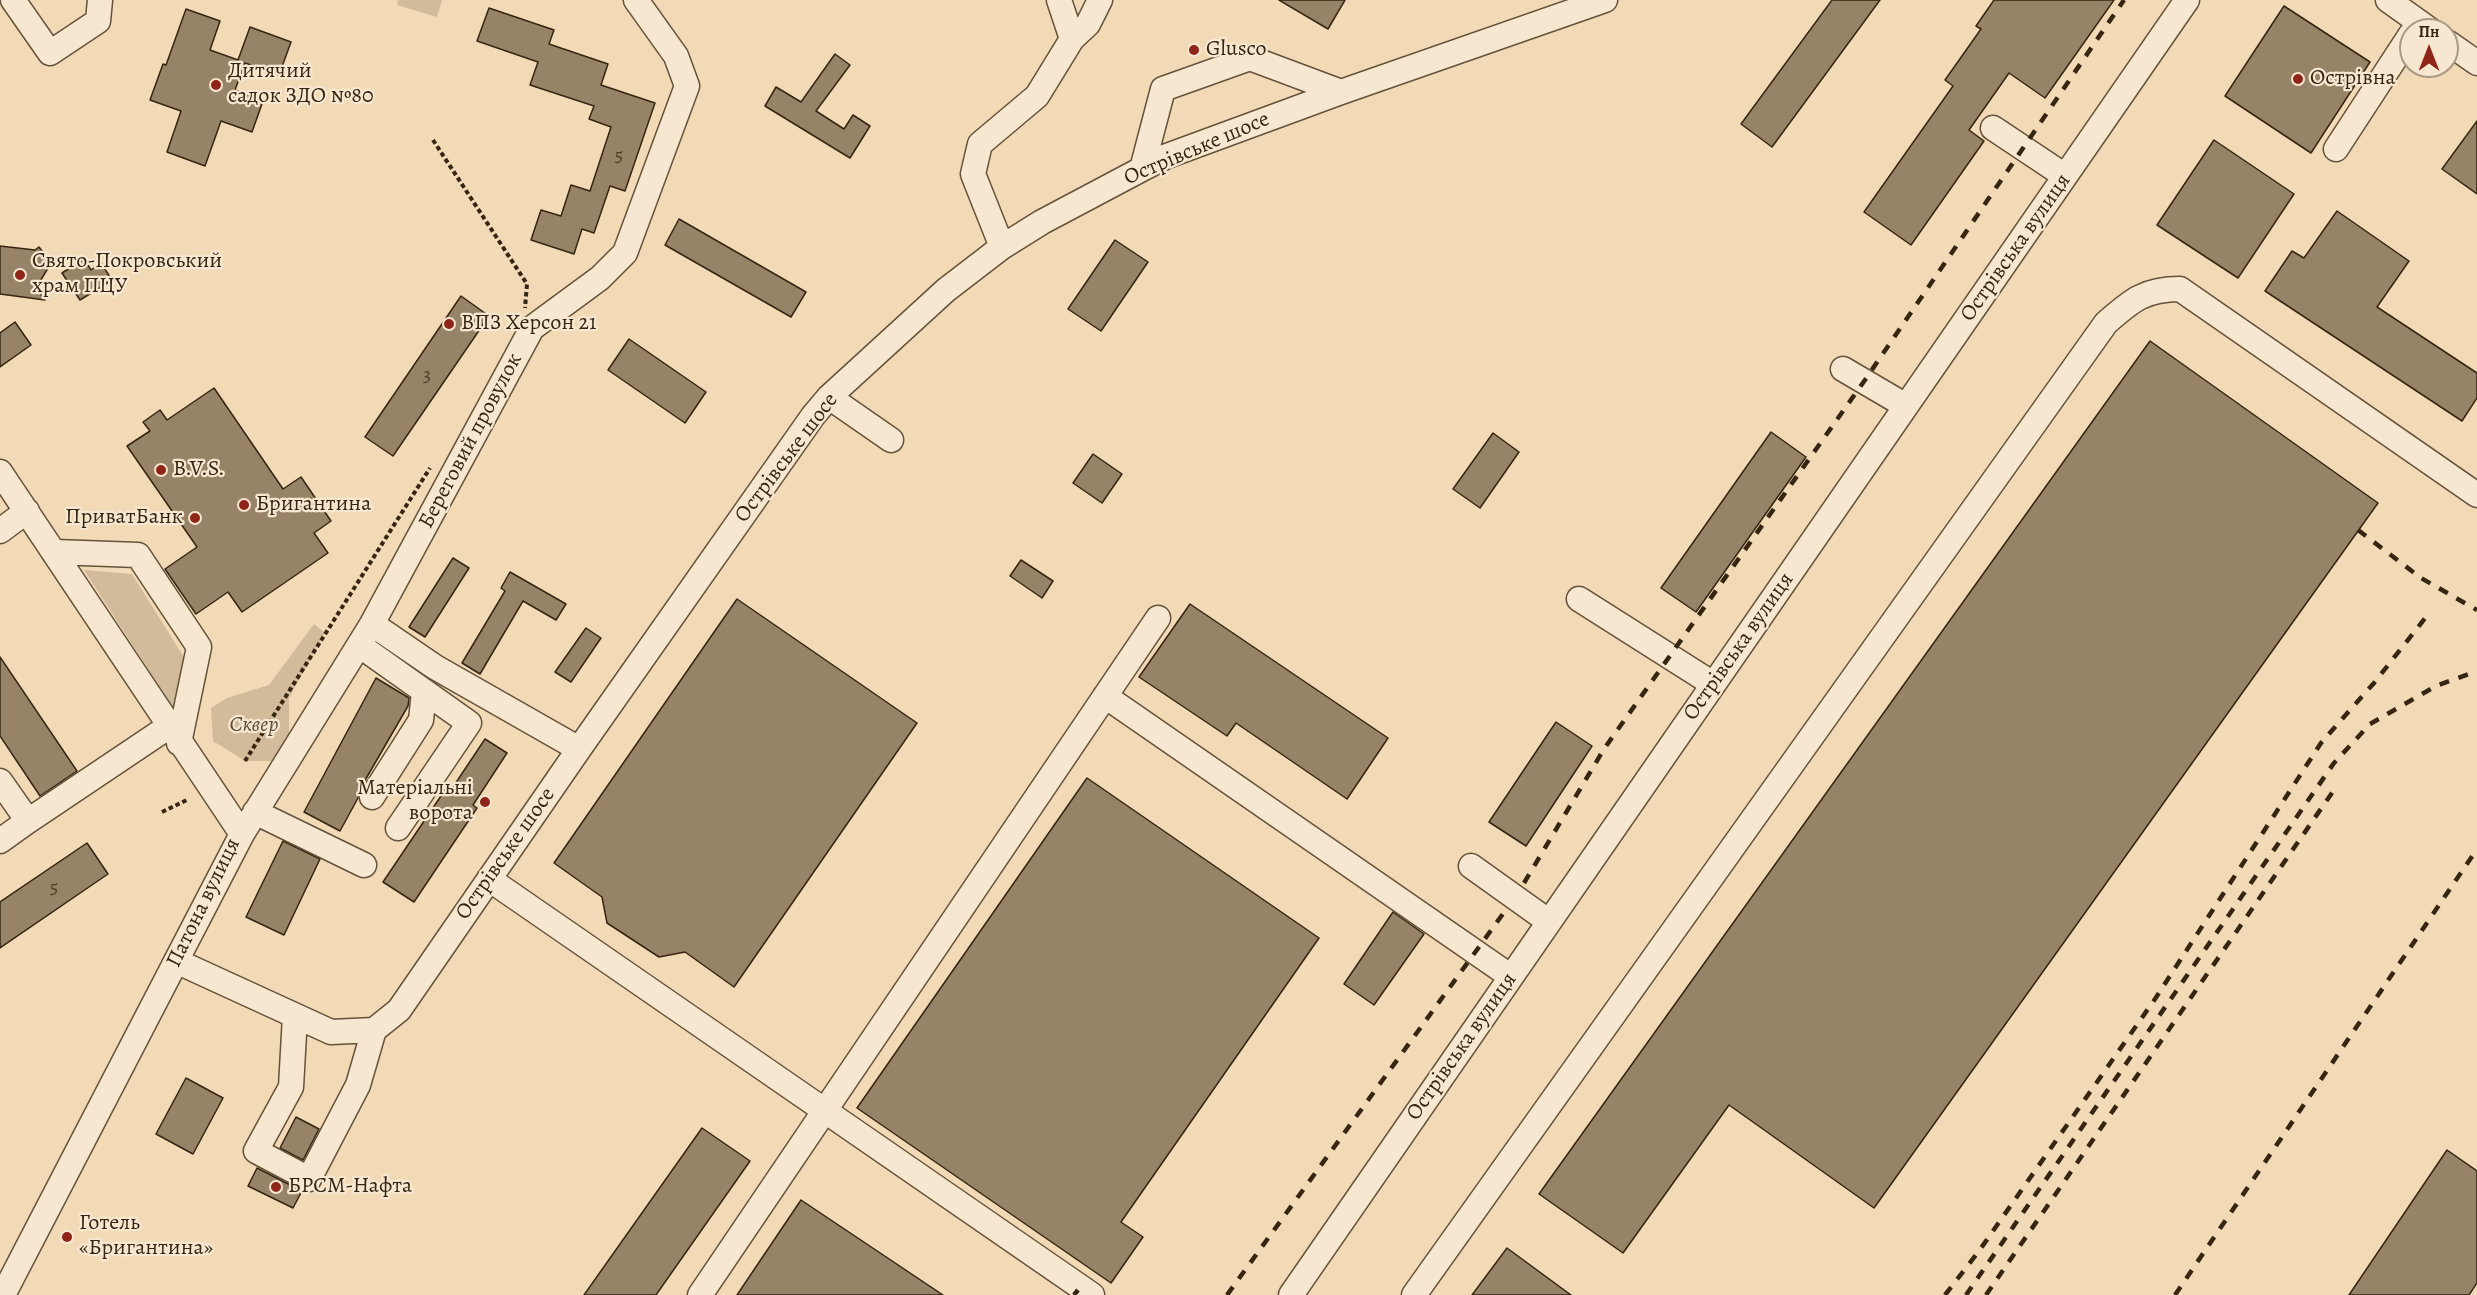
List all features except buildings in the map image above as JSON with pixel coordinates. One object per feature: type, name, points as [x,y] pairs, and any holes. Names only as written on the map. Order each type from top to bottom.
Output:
[{"type":"street","points":[[13,0],[50,53],[98,21],[100,0]]},
{"type":"street","name":"Береговий провулок","points":[[242,834],[372,624],[532,328],[600,278],[626,252],[687,86],[676,56],[636,0]]},
{"type":"street","points":[[1059,0],[1072,39]]},
{"type":"street","points":[[1002,247],[973,174],[980,144],[1037,96],[1072,39],[1088,24],[1100,0]]},
{"type":"street","name":"Острівське шосе","points":[[374,1030],[399,1010],[813,416],[829,397],[946,290],[1002,247],[1042,222],[1167,156],[1341,92],[1605,0]]},
{"type":"street","name":"Острівська вулиця","points":[[1291,1295],[2187,0]]},
{"type":"street","points":[[2388,0],[2407,18]]},
{"type":"street","points":[[2459,50],[2477,63]]},
{"type":"street","points":[[1142,169],[1163,89],[1250,58],[1341,92]]},
{"type":"street","points":[[2336,149],[2399,58]]},
{"type":"street","points":[[1993,128],[2065,176]]},
{"type":"street","points":[[1414,1295],[2106,323],[2133,300],[2158,289],[2180,289],[2477,495]]},
{"type":"street","points":[[1843,369],[1906,406]]},
{"type":"street","points":[[829,397],[891,440]]},
{"type":"street","name":"Патона вулиця","points":[[0,471],[242,834],[3,1289]]},
{"type":"street","points":[[0,531],[27,511]]},
{"type":"street","points":[[0,841],[28,821],[174,735],[200,647],[138,555],[55,552]]},
{"type":"street","points":[[1579,598],[1713,684]]},
{"type":"street","points":[[700,1295],[1158,618]]},
{"type":"street","points":[[372,624],[435,667],[579,749]]},
{"type":"street","points":[[359,645],[469,723],[398,828]]},
{"type":"street","points":[[372,797],[421,720],[424,692]]},
{"type":"street","points":[[1105,696],[1510,976]]},
{"type":"street","points":[[0,781],[28,821]]},
{"type":"street","points":[[255,812],[364,865]]},
{"type":"street","points":[[1471,866],[1548,921]]},
{"type":"street","points":[[489,879],[1092,1295]]},
{"type":"street","points":[[176,962],[331,1032],[374,1030],[358,1085],[309,1179],[256,1151],[291,1087],[295,1016]]},
{"type":"path","points":[[433,140],[527,284],[524,316]]},
{"type":"path","points":[[245,761],[431,466]]},
{"type":"path","points":[[162,812],[189,799]]},
{"type":"green space","points":[[398,0],[442,0],[437,17],[397,5]]},
{"type":"green space","points":[[84,570],[132,574],[185,659],[174,709]]},
{"type":"green space","name":"Сквер","points":[[314,624],[325,633],[289,698],[289,744],[274,761],[245,761],[213,741],[211,708],[227,698],[269,685]]},
{"type":"railway","points":[[1524,883],[1604,749],[1865,380],[2124,0]]},
{"type":"railway","points":[[2358,530],[2421,578],[2477,610]]},
{"type":"railway","points":[[1945,1295],[1979,1251],[2155,999],[2321,743],[2374,683],[2426,617]]},
{"type":"railway","points":[[1966,1295],[2334,763],[2370,724],[2436,686],[2477,671]]},
{"type":"railway","points":[[1986,1295],[2336,787]]},
{"type":"railway","points":[[2175,1295],[2477,849]]},
{"type":"railway","points":[[1227,1295],[1505,911]]},
{"type":"railway","points":[[1074,1295],[1078,1290]]},
{"type":"place","name":"Glusco","points":[[1194,50]]},
{"type":"place","name":"Острівна","points":[[2298,79]]},
{"type":"place","name":"Дитячий садок ЗДО №80","points":[[216,85]]},
{"type":"place","name":"Свято-Покровський храм ПЦУ","points":[[20,275]]},
{"type":"place","name":"ВПЗ Херсон 21","points":[[449,324]]},
{"type":"place","name":"B.V.S.","points":[[161,470]]},
{"type":"place","name":"Бригантина","points":[[244,505]]},
{"type":"place","name":"ПриватБанк","points":[[195,518]]},
{"type":"place","name":"Матеріальні ворота","points":[[485,802]]},
{"type":"place","name":"БРСМ-Нафта","points":[[276,1187]]},
{"type":"place","name":"Готель «Бригантина»","points":[[67,1237]]}]
